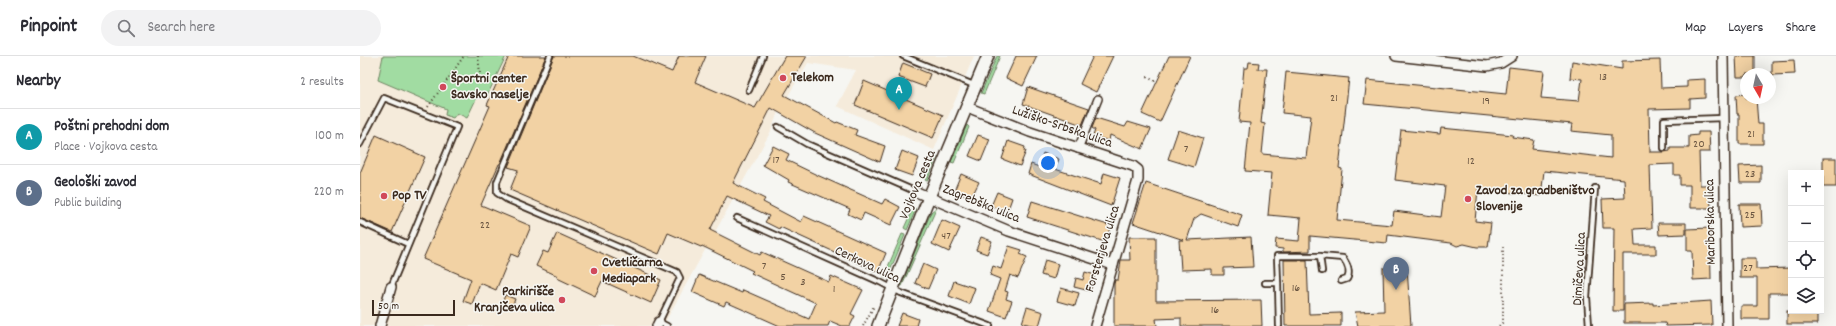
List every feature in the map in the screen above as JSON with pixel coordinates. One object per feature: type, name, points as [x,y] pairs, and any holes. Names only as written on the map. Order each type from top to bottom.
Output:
[{"type":"street","name":"Vojkova cesta","points":[[878,326],[924,195],[967,107],[988,56]]},
{"type":"street","points":[[1396,56],[1486,66],[1500,64],[1512,56]]},
{"type":"street","name":"Mariborska ulica","points":[[1723,56],[1727,326]]},
{"type":"street","points":[[1078,149],[1098,99]]},
{"type":"street","name":"Lužiško-Srbska ulica","points":[[967,107],[1030,132],[1133,166],[1138,170],[1138,180]]},
{"type":"street","name":"Forsterjeva ulica","points":[[1095,326],[1138,180]]},
{"type":"street","name":"Zagrebška ulica","points":[[924,195],[1009,231],[1113,265]]},
{"type":"street","points":[[380,326],[391,287]]},
{"type":"lane","points":[[550,56],[497,182],[497,193],[506,199],[677,272],[680,278],[661,325]]},
{"type":"lane","points":[[749,90],[763,56]]},
{"type":"lane","points":[[903,56],[976,86]]},
{"type":"lane","points":[[360,144],[384,98],[457,127],[391,287]]},
{"type":"lane","points":[[1664,148],[1664,120],[1724,118]]},
{"type":"lane","name":"Zagrebška ulica","points":[[778,127],[807,144],[924,195]]},
{"type":"lane","name":"Dimičeva ulica","points":[[1589,326],[1587,297],[1595,188]]},
{"type":"lane","name":"Cerkova ulica","points":[[737,218],[892,288],[990,326]]},
{"type":"lane","points":[[360,222],[408,244]]},
{"type":"lane","points":[[1279,326],[1277,256],[1320,256],[1343,258],[1349,269],[1349,275],[1347,279],[1341,281]]},
{"type":"lane","points":[[1320,256],[1322,271]]},
{"type":"lane","points":[[1265,283],[1278,283]]},
{"type":"path","points":[[425,114],[430,102],[464,56]]},
{"type":"path","points":[[478,56],[480,74]]},
{"type":"path","points":[[1147,77],[1157,82]]},
{"type":"path","points":[[1499,326],[1503,322],[1503,246]]},
{"type":"path","points":[[863,326],[872,308]]},
{"type":"shaded area","points":[[360,56],[383,56],[378,80],[467,118],[478,94],[487,98],[506,56],[974,56],[934,150],[837,106],[856,70],[808,63],[778,112],[771,131],[663,326],[360,326]]},
{"type":"green space","name":"Športni center Savsko naselje","points":[[383,56],[506,56],[486,98],[478,95],[467,118],[457,113],[453,118],[445,115],[446,109],[378,80]]},
{"type":"green space","points":[[997,56],[1000,56],[984,94],[981,93]]},
{"type":"green space","points":[[967,125],[969,127],[954,163],[951,162]]},
{"type":"green space","points":[[935,156],[937,157],[927,181],[925,180]]},
{"type":"green space","points":[[937,207],[902,286],[901,286],[931,212]]},
{"type":"green space","points":[[913,208],[916,209],[907,230],[904,228]]},
{"type":"green space","points":[[902,234],[905,235],[887,278],[884,276]]},
{"type":"building","points":[[509,56],[546,56],[481,205],[531,226],[518,257],[511,254],[496,290],[480,283],[472,304],[463,301],[471,279],[423,259],[490,106],[487,105]]},
{"type":"building","points":[[554,56],[633,56],[672,72],[679,56],[706,56],[695,82],[755,108],[785,56],[807,56],[784,95],[836,123],[837,122],[857,130],[855,135],[885,146],[880,162],[815,133],[771,108],[733,183],[765,199],[763,202],[801,222],[804,216],[886,253],[878,272],[780,227],[779,229],[765,222],[769,216],[727,196],[710,230],[760,255],[762,252],[829,282],[831,276],[863,290],[851,314],[855,316],[850,326],[842,326],[830,321],[828,326],[780,326],[726,302],[724,306],[692,292],[699,275],[742,293],[743,290],[809,319],[816,303],[751,273],[753,271],[702,246],[701,247],[668,233],[659,254],[510,190],[518,170],[508,167]]},
{"type":"building","points":[[1016,56],[1037,56],[1023,86],[1006,78]]},
{"type":"building","points":[[1093,56],[1113,56],[1096,92],[1080,84]]},
{"type":"building","points":[[1169,56],[1190,56],[1160,122],[1142,114]]},
{"type":"building","points":[[1736,56],[1755,56],[1755,68],[1740,68],[1740,77],[1737,77]]},
{"type":"building","points":[[1660,60],[1661,88],[1687,87],[1687,80],[1705,79],[1705,98],[1690,99],[1690,108],[1649,109],[1650,152],[1670,151],[1670,148],[1689,148],[1689,136],[1698,135],[1698,132],[1709,132],[1710,152],[1699,152],[1700,185],[1710,185],[1711,208],[1690,208],[1690,185],[1680,185],[1680,175],[1674,175],[1674,164],[1650,165],[1652,228],[1634,229],[1635,245],[1656,245],[1656,254],[1623,254],[1623,311],[1613,311],[1614,228],[1603,228],[1602,199],[1625,198],[1624,179],[1544,171],[1541,196],[1478,189],[1475,221],[1491,223],[1488,247],[1477,247],[1464,244],[1457,246],[1451,243],[1388,235],[1387,243],[1310,236],[1310,251],[1283,252],[1283,249],[1275,248],[1276,239],[1299,241],[1301,218],[1268,215],[1272,173],[1245,171],[1250,123],[1239,122],[1244,68],[1248,68],[1249,62],[1259,63],[1258,69],[1267,69],[1261,123],[1265,124],[1262,154],[1306,158],[1311,116],[1282,113],[1286,72],[1349,78],[1339,168],[1342,169],[1337,220],[1392,225],[1394,211],[1441,217],[1445,186],[1395,180],[1401,130],[1440,134],[1441,128],[1513,135],[1512,137],[1534,140],[1532,149],[1611,158],[1611,135],[1571,131],[1572,124],[1364,104],[1367,80],[1506,94],[1509,67],[1544,71],[1541,98],[1579,101],[1582,79],[1570,78],[1572,61],[1622,69],[1622,61]]},
{"type":"building","points":[[1794,60],[1795,74],[1776,75],[1776,68],[1772,68],[1772,61]]},
{"type":"building","points":[[903,63],[930,74],[925,87],[898,77]]},
{"type":"building","points":[[864,81],[943,115],[933,138],[855,105]]},
{"type":"building","points":[[1028,87],[1089,108],[1082,125],[1023,104]]},
{"type":"building","points":[[1736,95],[1740,95],[1740,104],[1756,104],[1758,124],[1763,124],[1763,144],[1739,144],[1739,114],[1737,114]]},
{"type":"building","points":[[1096,118],[1125,127],[1128,122],[1151,129],[1142,149],[1110,135],[1109,141],[1093,136],[1095,130],[1092,128]]},
{"type":"building","points":[[1178,130],[1203,138],[1194,167],[1168,159]]},
{"type":"building","name":"Pop TV","points":[[376,135],[425,157],[392,232],[360,218],[360,173]]},
{"type":"building","points":[[978,135],[990,139],[981,161],[969,156]]},
{"type":"building","points":[[1008,141],[1025,147],[1024,151],[1026,151],[1020,166],[1002,159]]},
{"type":"building","points":[[773,146],[789,154],[786,160],[817,175],[882,204],[885,199],[900,207],[891,225],[864,213],[861,220],[848,214],[850,209],[788,182],[789,180],[763,165]]},
{"type":"building","points":[[902,151],[919,158],[912,176],[895,170]]},
{"type":"building","points":[[1043,153],[1059,159],[1055,169],[1101,184],[1104,173],[1120,178],[1111,206],[1028,174],[1031,164],[1039,167]]},
{"type":"building","points":[[1823,158],[1836,158],[1836,187],[1824,187]]},
{"type":"building","points":[[1761,165],[1761,183],[1740,183],[1739,166]]},
{"type":"building","points":[[961,174],[979,182],[973,194],[971,193],[969,197],[954,191]]},
{"type":"building","points":[[1146,183],[1242,215],[1238,227],[1201,214],[1194,219],[1187,240],[1251,237],[1253,267],[1224,268],[1224,275],[1212,275],[1212,269],[1181,270],[1179,240],[1184,240],[1133,223]]},
{"type":"building","points":[[997,192],[1012,198],[1007,212],[991,206]]},
{"type":"building","points":[[1032,201],[1111,226],[1105,242],[1027,217]]},
{"type":"building","points":[[1739,204],[1761,204],[1762,226],[1740,227]]},
{"type":"building","points":[[942,220],[960,228],[949,252],[932,244]]},
{"type":"building","points":[[1658,223],[1686,223],[1686,234],[1659,235]]},
{"type":"building","points":[[1710,228],[1711,279],[1693,280],[1692,251],[1687,251],[1687,229]]},
{"type":"building","name":"Cvetličarna Mediapark","points":[[557,233],[661,280],[651,303],[602,281],[595,296],[536,266],[543,251],[548,253]]},
{"type":"building","points":[[981,237],[992,241],[987,254],[976,250]]},
{"type":"building","points":[[1129,237],[1156,237],[1156,301],[1261,300],[1262,326],[1181,326],[1181,318],[1156,319],[1157,326],[1114,326],[1114,284],[1115,280],[1118,280],[1121,260],[1130,260]]},
{"type":"building","points":[[1009,246],[1022,250],[1020,254],[1027,257],[1018,278],[1010,275],[1005,291],[1008,292],[1006,299],[1012,301],[1006,317],[989,311],[1000,279],[990,275],[993,266],[1001,269]]},
{"type":"building","points":[[1740,258],[1756,258],[1756,269],[1788,268],[1788,293],[1769,293],[1769,319],[1741,319],[1741,306],[1757,306],[1757,278],[1740,278]]},
{"type":"building","points":[[1045,260],[1058,264],[1054,279],[1041,275]]},
{"type":"building","points":[[1284,260],[1307,260],[1309,314],[1341,313],[1341,326],[1285,326]]},
{"type":"building","points":[[923,264],[936,270],[928,289],[915,283]]},
{"type":"building","points":[[1383,268],[1407,268],[1411,326],[1358,326],[1355,312],[1384,311]]},
{"type":"building","points":[[1085,272],[1095,275],[1090,291],[1074,287],[1076,278],[1083,280]]},
{"type":"building","points":[[954,281],[975,288],[969,304],[949,296]]},
{"type":"building","points":[[1061,288],[1079,293],[1075,306],[1057,301]]},
{"type":"building","points":[[505,295],[515,299],[512,307],[502,304]]},
{"type":"building","points":[[1711,301],[1712,325],[1666,326],[1665,323],[1624,323],[1624,304],[1653,303],[1653,305]]},
{"type":"building","points":[[1027,307],[1043,312],[1039,326],[1022,323]]},
{"type":"building","points":[[1787,311],[1788,314],[1817,314],[1817,324],[1787,324]]},
{"type":"building","points":[[902,313],[918,319],[916,326],[897,326]]},
{"type":"place","name":"Telekom","points":[[783,78]]},
{"type":"place","name":"Športni center Savsko naselje","points":[[443,87]]},
{"type":"place","name":"Poštni prehodni dom","points":[[899,110]]},
{"type":"place","name":"Pop TV","points":[[384,196]]},
{"type":"place","name":"Zavod za gradbeništvo Slovenije","points":[[1468,199]]},
{"type":"place","name":"Cvetličarna Mediapark","points":[[594,271]]},
{"type":"place","name":"Geološki zavod","points":[[1396,290]]},
{"type":"place","name":"Parkirišče Kranjčeva ulica","points":[[562,300]]}]
